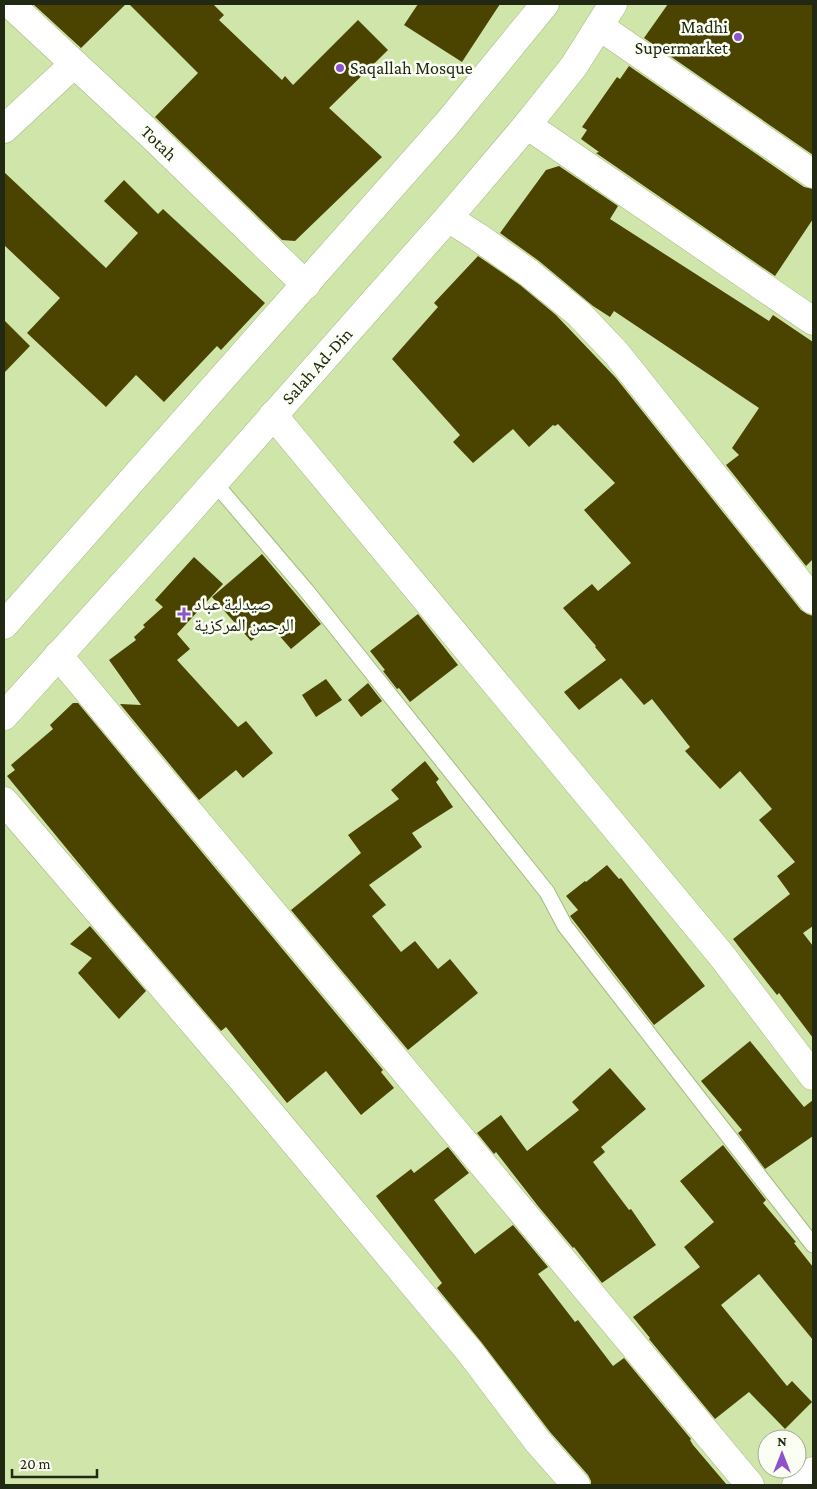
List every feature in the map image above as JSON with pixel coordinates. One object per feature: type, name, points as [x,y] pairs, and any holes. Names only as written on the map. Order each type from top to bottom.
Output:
[{"type":"main road","name":"Totah","points":[[10,4],[306,285]]},
{"type":"main road","points":[[4,625],[446,125],[545,4]]},
{"type":"main road","points":[[606,15],[813,174]]},
{"type":"main road","name":"Salah Ad-Din","points":[[4,716],[448,218],[574,66],[606,15]]},
{"type":"main road","points":[[4,129],[74,64]]},
{"type":"main road","points":[[527,125],[813,321]]},
{"type":"main road","points":[[448,218],[529,273],[579,314],[617,354],[811,591]]},
{"type":"main road","points":[[273,415],[722,956],[813,1076]]},
{"type":"main road","points":[[58,655],[750,1485]]},
{"type":"main road","points":[[4,801],[245,1083],[464,1344],[538,1442],[576,1485]]},
{"type":"main road","points":[[796,1485],[813,1471]]},
{"type":"lane","points":[[214,482],[306,590],[547,892],[565,926],[813,1245]]},
{"type":"building","points":[[33,4],[126,4],[81,48]]},
{"type":"building","points":[[129,4],[213,4],[224,15],[219,20],[282,80],[285,76],[293,85],[358,20],[388,50],[329,108],[382,157],[295,241],[282,240],[155,117],[198,73]]},
{"type":"building","points":[[418,4],[500,4],[462,62],[404,25]]},
{"type":"building","points":[[668,4],[813,4],[813,155],[644,38]]},
{"type":"building","points":[[629,66],[804,187],[813,189],[813,219],[775,276],[596,153],[599,152],[581,139],[587,130],[582,127],[617,77],[620,79]]},
{"type":"building","points":[[559,166],[618,206],[610,219],[769,321],[773,315],[813,342],[813,559],[806,566],[726,465],[739,455],[732,448],[759,408],[614,311],[610,317],[593,306],[539,261],[500,233],[546,170]]},
{"type":"building","points":[[4,172],[106,268],[138,233],[104,201],[124,180],[158,214],[163,209],[265,303],[221,350],[217,346],[164,402],[136,375],[106,407],[27,333],[60,298],[4,245]]},
{"type":"building","points":[[478,256],[520,285],[556,315],[616,378],[801,610],[813,616],[813,926],[803,933],[813,946],[813,1038],[779,993],[777,995],[733,939],[790,894],[777,876],[795,862],[759,820],[772,809],[740,771],[720,789],[685,751],[690,747],[652,699],[644,705],[621,678],[579,710],[564,692],[606,660],[563,608],[592,584],[598,591],[631,563],[584,510],[615,483],[558,424],[553,425],[529,447],[513,429],[473,463],[453,442],[460,435],[392,359],[438,307],[434,303]]},
{"type":"building","points":[[4,320],[30,346],[4,373]]},
{"type":"building","points":[[262,554],[321,624],[291,649],[270,625],[251,641],[212,597]]},
{"type":"building","points":[[194,557],[223,584],[177,634],[190,649],[177,660],[238,727],[246,721],[273,753],[243,778],[236,770],[199,800],[120,704],[141,705],[109,660],[136,640],[134,637],[145,627],[143,625],[163,607],[155,600]]},
{"type":"building","points":[[418,614],[458,665],[410,702],[399,688],[397,689],[370,651]]},
{"type":"building","points":[[326,679],[342,700],[316,717],[302,695]]},
{"type":"building","points":[[368,683],[382,701],[361,717],[348,700]]},
{"type":"building","points":[[73,703],[78,703],[383,1070],[381,1072],[394,1088],[361,1115],[326,1071],[287,1103],[226,1027],[221,1031],[113,905],[7,776],[15,770],[11,765],[53,729],[50,725]]},
{"type":"building","points":[[425,761],[439,779],[436,782],[453,807],[412,833],[422,847],[369,885],[386,905],[372,916],[401,952],[415,941],[438,969],[450,959],[478,993],[408,1050],[291,910],[361,853],[348,835],[399,799],[391,790]]},
{"type":"building","points":[[607,865],[619,879],[621,878],[705,986],[654,1025],[570,916],[578,910],[566,896]]},
{"type":"building","points":[[90,926],[146,991],[119,1019],[78,973],[92,958],[70,944]]},
{"type":"building","points":[[750,1041],[804,1107],[813,1100],[813,1136],[765,1169],[738,1133],[742,1130],[701,1081]]},
{"type":"building","points":[[610,1068],[646,1109],[601,1147],[605,1152],[593,1162],[629,1210],[631,1209],[656,1245],[602,1283],[496,1152],[494,1154],[477,1133],[501,1115],[527,1151],[579,1110],[572,1102]]},
{"type":"building","points":[[723,1145],[766,1200],[763,1203],[796,1242],[794,1243],[813,1267],[813,1340],[759,1274],[721,1305],[787,1386],[792,1381],[812,1402],[785,1429],[749,1392],[715,1419],[633,1317],[700,1267],[684,1247],[714,1222],[680,1181]]},
{"type":"building","points":[[448,1147],[469,1173],[434,1200],[475,1254],[513,1225],[548,1267],[538,1274],[575,1322],[578,1320],[613,1366],[624,1358],[727,1485],[591,1485],[588,1475],[550,1432],[437,1288],[442,1283],[376,1196],[411,1169],[414,1173]]},
{"type":"place","name":"Madhi Supermarket","points":[[738,37]]},
{"type":"place","name":"Saqallah Mosque","points":[[340,68]]},
{"type":"place","name":"صيدلية عباد الرحمن المركزية","points":[[184,614]]}]
